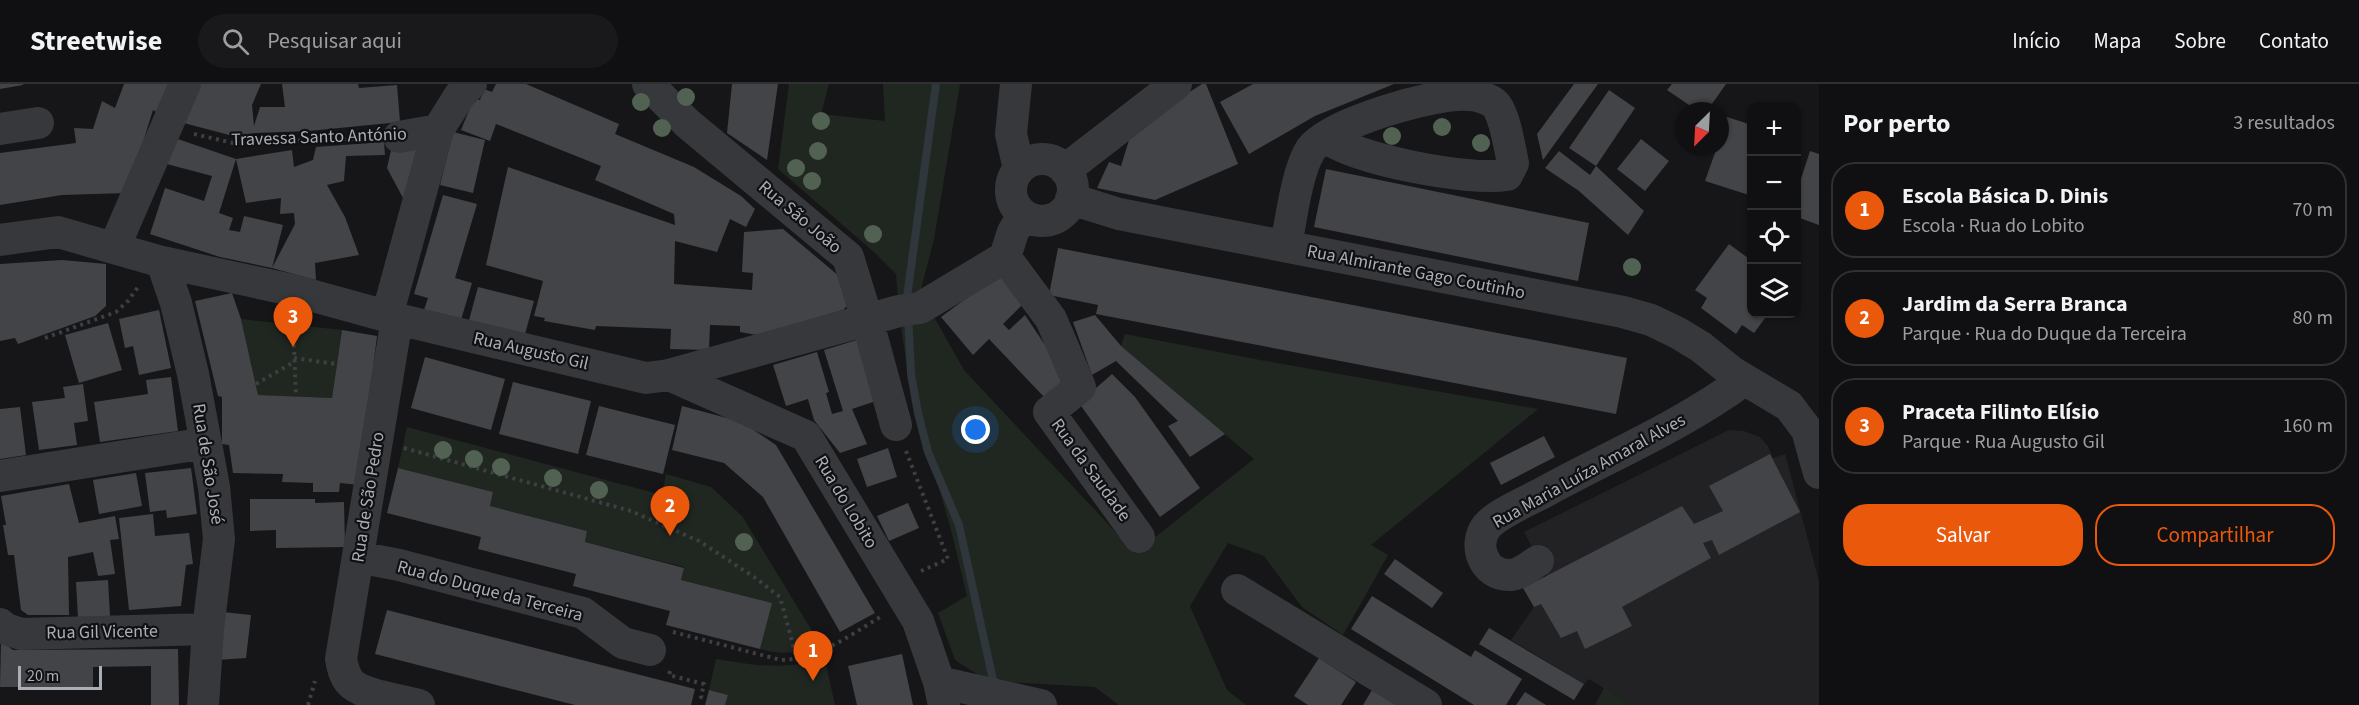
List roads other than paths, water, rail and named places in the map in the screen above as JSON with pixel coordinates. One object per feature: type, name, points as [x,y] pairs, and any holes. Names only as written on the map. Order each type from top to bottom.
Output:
[{"type":"street","points":[[114,248],[185,84]]},
{"type":"street","name":"Rua de São Pedro","points":[[419,705],[353,686],[345,674],[341,659],[377,441],[392,317],[438,130],[460,95],[471,84]]},
{"type":"street","name":"Rua São João","points":[[648,84],[687,123],[848,257],[896,425]]},
{"type":"street","points":[[1016,84],[1011,134],[1019,169],[1011,187],[1016,207],[1023,214],[1042,221],[1060,215],[1068,184],[1176,84]]},
{"type":"street","points":[[1286,246],[1304,161],[1312,147],[1325,136],[1335,129],[1364,117],[1442,97],[1467,94],[1484,98],[1496,104],[1502,118],[1513,163],[1507,175],[1490,177],[1454,174],[1359,154],[1325,136]]},
{"type":"street","points":[[0,129],[38,123]]},
{"type":"street","name":"Travessa Santo António","points":[[399,137],[438,130]]},
{"type":"street","points":[[1019,169],[1037,160],[1057,163],[1068,184]]},
{"type":"street","name":"Rua Almirante Gago Coutinho","points":[[1068,184],[1119,214],[1623,312],[1651,320],[1701,347],[1744,380],[1789,406],[1799,417],[1806,430],[1819,473]]},
{"type":"street","points":[[1005,256],[1013,232],[1023,214]]},
{"type":"street","name":"Rua Augusto Gil","points":[[0,240],[58,232],[156,260],[292,290],[392,317],[646,378],[669,375],[910,309],[1005,256]]},
{"type":"street","name":"Rua da Saudade","points":[[1005,256],[1052,319],[1080,387],[1049,412],[1139,537]]},
{"type":"street","name":"Rua de São José","points":[[156,260],[176,303],[191,364],[214,487],[219,539],[208,629],[203,705]]},
{"type":"street","name":"Rua do Lobito","points":[[669,375],[806,436],[918,621],[942,693]]},
{"type":"street","name":"Rua Maria Luíza Amaral Alves","points":[[1538,561],[1511,576],[1500,574],[1490,569],[1481,555],[1480,539],[1487,526],[1498,518],[1682,419],[1721,397],[1744,380]]},
{"type":"street","points":[[0,476],[206,443]]},
{"type":"street","name":"Rua do Duque da Terceira","points":[[358,557],[399,565],[583,613],[623,643],[650,650]]},
{"type":"street","points":[[1237,590],[1426,705]]},
{"type":"street","name":"Rua Gil Vicente","points":[[0,624],[6,629],[21,634],[208,629]]},
{"type":"street","points":[[942,693],[1041,705]]},
{"type":"waterway","points":[[936,84],[907,297],[911,374],[928,452],[959,525],[993,680]]},
{"type":"place","name":"Praceta Filinto Elísio","points":[[293,347]]},
{"type":"place","name":"Jardim da Serra Branca","points":[[670,536]]},
{"type":"place","name":"Escola Básica D. Dinis","points":[[813,681]]}]
